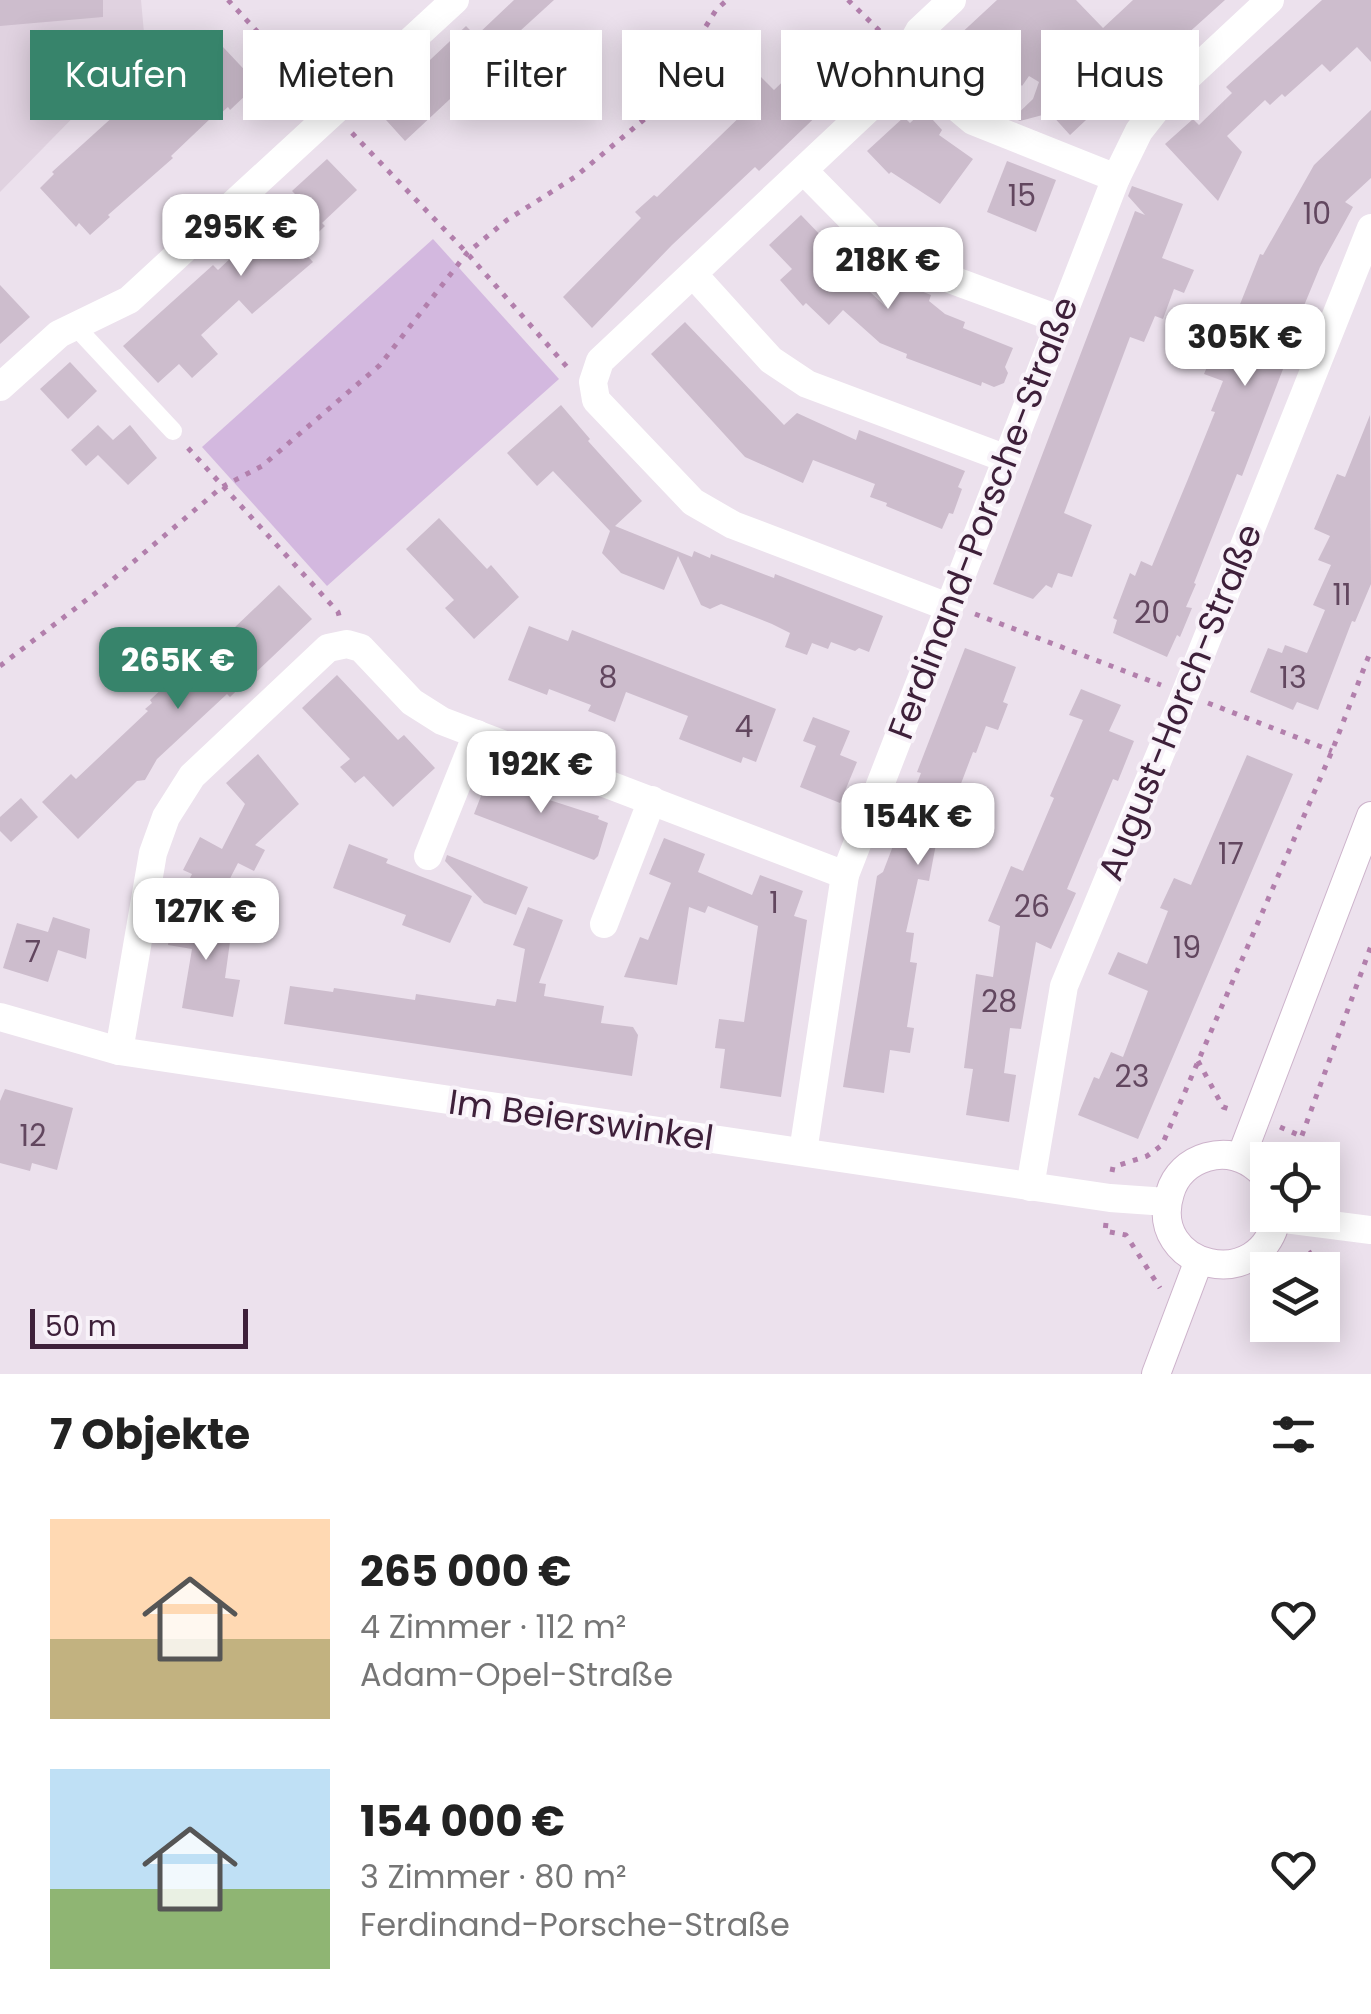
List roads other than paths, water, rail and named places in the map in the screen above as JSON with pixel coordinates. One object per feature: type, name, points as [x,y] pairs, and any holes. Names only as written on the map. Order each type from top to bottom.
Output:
[{"type":"street","points":[[0,387],[59,334],[128,300],[455,0]]},
{"type":"street","points":[[920,30],[952,0]]},
{"type":"street","name":"Ferdinand-Porsche-Straße","points":[[803,1152],[845,875],[1116,178],[1139,132],[1164,98],[1270,0]]},
{"type":"street","points":[[857,120],[600,361],[592,382],[596,400],[693,502],[733,525],[948,607]]},
{"type":"street","points":[[972,120],[1116,178]]},
{"type":"street","points":[[804,171],[875,243],[928,271],[1061,320]]},
{"type":"street","name":"August-Horch-Straße","points":[[1030,1187],[1064,986],[1371,228]]},
{"type":"street","points":[[693,274],[771,360],[808,384],[1007,459]]},
{"type":"street","points":[[119,1052],[153,852],[166,817],[192,776],[328,648],[347,644],[361,648],[412,702],[442,721],[845,875]]},
{"type":"street","points":[[428,856],[477,734]]},
{"type":"street","points":[[604,924],[652,800]]},
{"type":"street","points":[[1241,1157],[1371,816]]},
{"type":"street","name":"Im Beierswinkel","points":[[0,1017],[119,1052],[1030,1187],[1167,1202]]},
{"type":"street","points":[[1250,1162],[1241,1157],[1212,1156],[1196,1161],[1172,1186],[1167,1220],[1184,1251],[1215,1265],[1248,1259],[1273,1232]]},
{"type":"street","points":[[1340,1226],[1371,1230]]},
{"type":"street","points":[[1156,1374],[1198,1260]]},
{"type":"lane","points":[[75,326],[173,431]]}]
